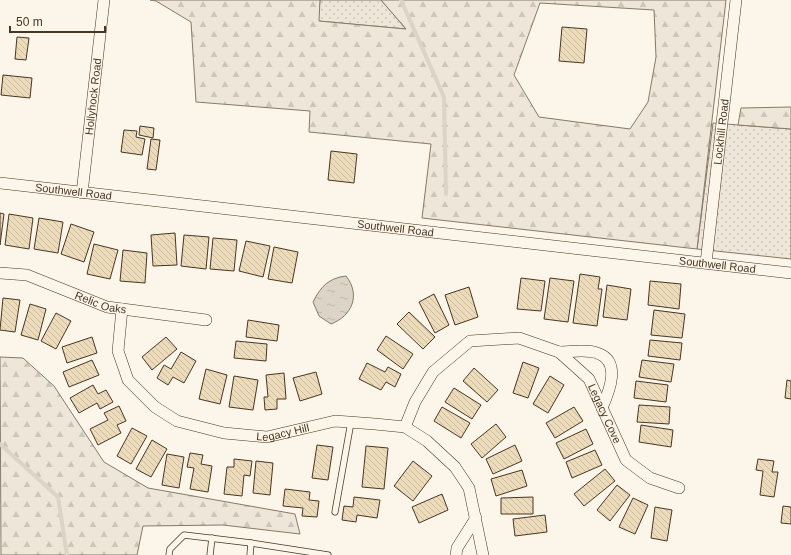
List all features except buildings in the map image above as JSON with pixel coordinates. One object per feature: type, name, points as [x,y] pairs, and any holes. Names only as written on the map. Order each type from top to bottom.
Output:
[{"type":"street","name":"Hollyhock Road","points":[[82,192],[104,0]]},
{"type":"street","name":"Lockhill Road","points":[[706,263],[736,0]]},
{"type":"street","name":"Southwell Road","points":[[0,183],[791,273]]},
{"type":"street","name":"Relic Oaks","points":[[0,273],[27,275],[107,307],[206,320]]},
{"type":"street","name":"Legacy Hill","points":[[122,310],[118,351],[128,380],[155,407],[177,421],[224,433],[267,437],[335,421],[351,422],[405,427],[427,441],[455,467],[469,488],[483,555]]},
{"type":"street","name":"Legacy Cove","points":[[405,427],[415,402],[433,372],[470,341],[519,338],[559,352],[589,379],[626,460],[650,478],[679,488]]},
{"type":"street","points":[[559,352],[596,352],[604,357],[610,364],[612,376],[610,390],[602,408]]},
{"type":"street","points":[[456,555],[457,548],[476,518]]},
{"type":"lane","points":[[335,512],[351,422]]},
{"type":"lane","points":[[169,555],[170,550],[184,535],[251,543],[328,555]]},
{"type":"lane","points":[[210,555],[212,538]]},
{"type":"lane","points":[[250,555],[251,543]]},
{"type":"green space","points":[[150,0],[320,0],[319,21],[406,29],[381,0],[726,0],[697,249],[422,218],[431,144],[309,132],[310,111],[196,102],[191,22],[156,1]],"holes":[[[540,3],[654,10],[656,57],[648,102],[630,129],[539,117],[514,75]]]},
{"type":"green space","points":[[320,0],[381,0],[406,29],[318,21]]},
{"type":"green space","points":[[791,107],[791,129],[738,125],[741,108]]},
{"type":"green space","points":[[713,123],[791,129],[791,259],[697,249]]},
{"type":"green space","points":[[0,357],[23,358],[54,386],[104,462],[148,488],[295,514],[300,534],[223,525],[143,526],[137,555],[1,555]]},
{"type":"water","points":[[346,276],[351,283],[353,290],[352,304],[344,316],[331,324],[319,316],[313,302],[322,287],[330,281]]},
{"type":"waterway","points":[[401,0],[444,97],[446,194]]},
{"type":"waterway","points":[[0,444],[58,497],[67,555]]}]
